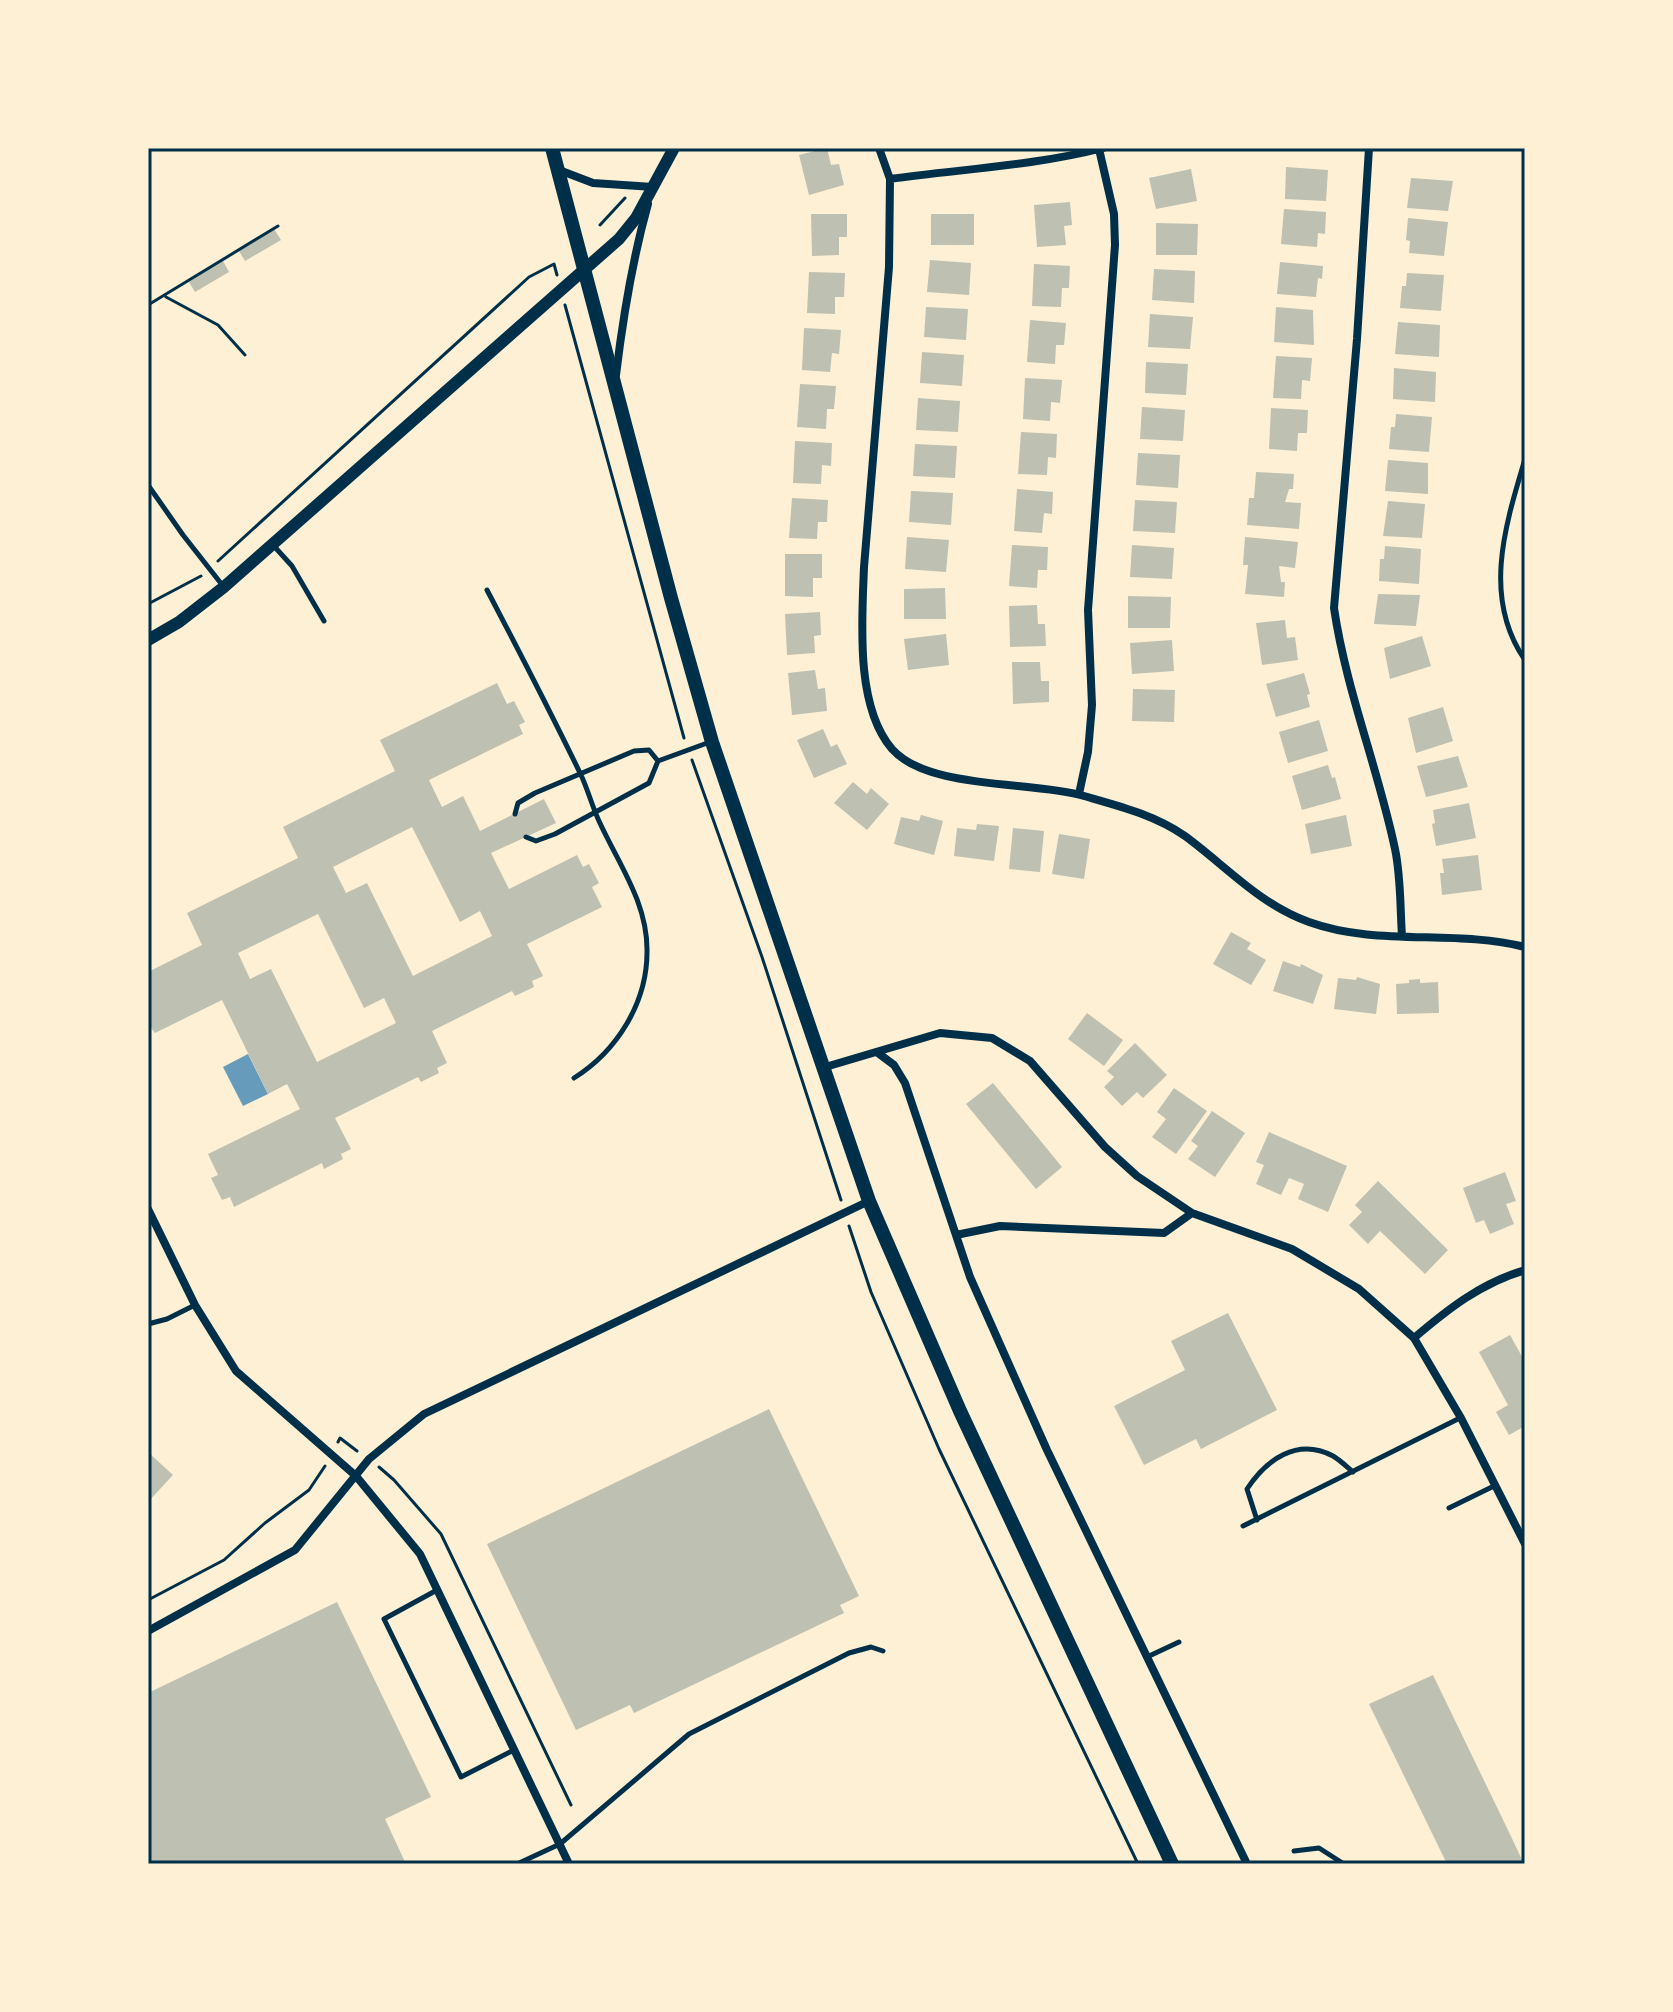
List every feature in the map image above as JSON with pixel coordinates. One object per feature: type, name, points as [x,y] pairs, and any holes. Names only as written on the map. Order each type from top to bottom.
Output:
[{"type":"main road","points":[[552,148],[712,742],[869,1201],[960,1411],[1172,1864]]},
{"type":"street","points":[[148,640],[179,622],[224,587],[619,239],[654,186],[674,148]]},
{"type":"street","points":[[879,148],[890,179],[889,267],[863,591],[869,697],[877,728],[894,751],[911,763],[943,776],[1079,794],[1143,813],[1184,835],[1268,903],[1309,922],[1350,933],[1471,938],[1524,945]]},
{"type":"street","points":[[1369,148],[1357,339],[1334,608],[1339,639],[1396,852],[1402,936]]},
{"type":"street","points":[[890,179],[1017,165],[1101,149],[1114,214],[1115,245],[1089,580],[1092,705],[1088,752],[1079,794]]},
{"type":"street","points":[[558,170],[593,183],[654,186]]},
{"type":"street","points":[[615,388],[624,306],[638,240],[654,186]]},
{"type":"street","points":[[822,1068],[940,1033],[992,1038],[1030,1061],[1105,1147],[1137,1176],[1192,1213],[1292,1249],[1359,1289],[1414,1338],[1461,1418],[1525,1544]]},
{"type":"street","points":[[878,1053],[894,1065],[905,1083],[970,1277],[1047,1450],[1247,1864]]},
{"type":"street","points":[[148,1631],[295,1550],[369,1459],[424,1414],[869,1201]]},
{"type":"street","points":[[148,1209],[195,1305],[236,1371],[356,1476],[420,1554],[569,1864]]},
{"type":"street","points":[[956,1235],[1000,1226],[1164,1233],[1192,1213]]},
{"type":"street","points":[[1414,1338],[1454,1304],[1503,1276],[1525,1270]]},
{"type":"lane","points":[[1525,459],[1507,521],[1500,559],[1500,588],[1510,635],[1525,660]]},
{"type":"lane","points":[[148,485],[208,570],[224,587]]},
{"type":"lane","points":[[272,544],[292,566],[324,621]]},
{"type":"lane","points":[[487,590],[581,774],[642,911],[648,950],[644,982],[629,1023],[594,1066],[574,1078]]},
{"type":"lane","points":[[526,837],[536,841],[545,837],[649,783],[658,761],[712,742]]},
{"type":"lane","points":[[515,814],[518,803],[535,793],[634,751],[649,750],[658,761]]},
{"type":"lane","points":[[148,1324],[167,1319],[195,1305]]},
{"type":"lane","points":[[1243,1526],[1461,1418]]},
{"type":"lane","points":[[1257,1520],[1247,1489],[1257,1473],[1272,1459],[1291,1452],[1314,1449],[1333,1456],[1353,1472]]},
{"type":"lane","points":[[1449,1508],[1495,1486]]},
{"type":"lane","points":[[437,1590],[384,1619],[461,1777],[515,1749]]},
{"type":"lane","points":[[1147,1657],[1179,1642]]},
{"type":"lane","points":[[517,1864],[560,1844],[689,1734],[849,1653],[871,1647],[883,1651]]},
{"type":"lane","points":[[1294,1851],[1319,1848],[1344,1864]]},
{"type":"path","points":[[148,305],[278,226]]},
{"type":"path","points":[[148,604],[192,583],[208,570],[529,277],[554,264]]},
{"type":"path","points":[[164,295],[218,325],[245,355]]},
{"type":"path","points":[[148,1600],[224,1560],[265,1523],[309,1490],[340,1438],[394,1480],[441,1534],[571,1805]]},
{"type":"water","points":[[248,1054],[268,1094],[243,1106],[223,1067]]},
{"type":"building","points":[[827,148],[831,165],[839,164],[844,185],[809,195],[799,155]]},
{"type":"building","points":[[1286,167],[1328,170],[1326,201],[1285,199]]},
{"type":"building","points":[[1191,169],[1197,201],[1156,209],[1149,178]]},
{"type":"building","points":[[1411,178],[1453,181],[1448,211],[1407,208]]},
{"type":"building","points":[[1070,202],[1072,225],[1064,226],[1066,245],[1037,247],[1034,205]]},
{"type":"building","points":[[1284,209],[1326,212],[1325,234],[1318,233],[1317,247],[1281,244]]},
{"type":"building","points":[[811,214],[847,214],[847,237],[839,237],[839,255],[812,256]]},
{"type":"building","points":[[931,214],[974,214],[974,245],[931,245]]},
{"type":"building","points":[[1408,218],[1448,222],[1444,256],[1409,253],[1410,241],[1406,240]]},
{"type":"building","points":[[1156,223],[1198,224],[1197,255],[1156,255]]},
{"type":"building","points":[[274,229],[281,240],[245,261],[239,251]]},
{"type":"building","points":[[930,260],[971,263],[969,295],[927,292]]},
{"type":"building","points":[[223,261],[229,272],[195,292],[189,282]]},
{"type":"building","points":[[1280,262],[1323,266],[1316,297],[1277,294]]},
{"type":"building","points":[[1034,264],[1070,266],[1069,288],[1062,288],[1061,307],[1032,306]]},
{"type":"building","points":[[1154,269],[1195,271],[1194,303],[1152,300]]},
{"type":"building","points":[[809,272],[845,273],[844,297],[835,297],[835,314],[807,313]]},
{"type":"building","points":[[1407,273],[1444,275],[1441,311],[1400,308]]},
{"type":"building","points":[[926,307],[968,309],[966,340],[924,337]]},
{"type":"building","points":[[1276,307],[1313,310],[1314,345],[1274,342]]},
{"type":"building","points":[[1150,314],[1193,317],[1190,349],[1148,347]]},
{"type":"building","points":[[1030,320],[1066,323],[1064,345],[1056,345],[1055,364],[1027,362]]},
{"type":"building","points":[[1398,322],[1440,325],[1439,357],[1395,354]]},
{"type":"building","points":[[804,328],[841,330],[839,354],[832,353],[830,372],[802,370]]},
{"type":"building","points":[[922,352],[964,355],[962,386],[920,383]]},
{"type":"building","points":[[1276,356],[1312,358],[1310,381],[1302,380],[1301,399],[1273,398]]},
{"type":"building","points":[[1146,362],[1188,364],[1186,395],[1145,393]]},
{"type":"building","points":[[1394,368],[1436,372],[1435,402],[1393,399]]},
{"type":"building","points":[[1025,378],[1062,380],[1060,403],[1051,402],[1050,421],[1023,419]]},
{"type":"building","points":[[800,384],[836,386],[834,409],[827,409],[826,429],[797,427]]},
{"type":"building","points":[[918,398],[960,401],[958,432],[916,430]]},
{"type":"building","points":[[1142,407],[1185,410],[1183,441],[1140,439]]},
{"type":"building","points":[[1271,408],[1308,410],[1307,433],[1298,433],[1297,451],[1269,449]]},
{"type":"building","points":[[1396,414],[1432,417],[1429,452],[1389,449]]},
{"type":"building","points":[[1021,432],[1057,434],[1056,458],[1048,457],[1047,475],[1018,474]]},
{"type":"building","points":[[795,441],[832,443],[831,466],[822,465],[821,484],[793,483]]},
{"type":"building","points":[[915,444],[957,446],[955,478],[913,476]]},
{"type":"building","points":[[1138,453],[1180,455],[1178,488],[1136,485]]},
{"type":"building","points":[[1388,460],[1428,463],[1428,494],[1385,491]]},
{"type":"building","points":[[1256,472],[1294,474],[1293,489],[1289,489],[1285,502],[1301,503],[1299,529],[1247,525],[1249,498],[1254,498]]},
{"type":"building","points":[[1017,489],[1053,492],[1052,514],[1044,513],[1042,533],[1014,531]]},
{"type":"building","points":[[911,491],[953,493],[951,525],[909,522]]},
{"type":"building","points":[[792,498],[828,500],[827,522],[818,522],[817,539],[789,538]]},
{"type":"building","points":[[1135,500],[1177,502],[1175,533],[1133,531]]},
{"type":"building","points":[[1388,501],[1425,504],[1422,538],[1383,536]]},
{"type":"building","points":[[907,537],[949,540],[946,572],[905,569]]},
{"type":"building","points":[[1245,537],[1298,542],[1295,568],[1279,566],[1281,582],[1285,582],[1284,597],[1245,594],[1248,565],[1243,565]]},
{"type":"building","points":[[1012,545],[1048,547],[1047,570],[1038,570],[1037,588],[1009,586]]},
{"type":"building","points":[[1132,545],[1174,548],[1172,579],[1130,577]]},
{"type":"building","points":[[1385,546],[1421,549],[1419,584],[1379,581],[1380,559],[1384,559]]},
{"type":"building","points":[[785,554],[822,554],[822,578],[813,578],[813,597],[785,596]]},
{"type":"building","points":[[945,588],[946,619],[904,619],[904,589]]},
{"type":"building","points":[[1378,594],[1420,595],[1416,626],[1374,624]]},
{"type":"building","points":[[1128,596],[1171,597],[1170,628],[1128,628]]},
{"type":"building","points":[[1037,605],[1038,624],[1045,624],[1046,646],[1010,647],[1009,606]]},
{"type":"building","points":[[820,612],[821,635],[814,636],[815,653],[787,655],[785,614]]},
{"type":"building","points":[[1285,620],[1287,638],[1295,637],[1298,660],[1262,665],[1256,623]]},
{"type":"building","points":[[946,634],[949,665],[908,670],[904,639]]},
{"type":"building","points":[[1422,636],[1431,666],[1390,679],[1384,648]]},
{"type":"building","points":[[1172,640],[1174,671],[1132,674],[1130,643]]},
{"type":"building","points":[[1012,662],[1040,662],[1041,681],[1049,681],[1049,702],[1013,704]]},
{"type":"building","points":[[815,670],[818,689],[825,688],[827,711],[792,715],[788,673]]},
{"type":"building","points":[[1304,673],[1310,707],[1276,717],[1266,684]]},
{"type":"building","points":[[497,683],[507,704],[514,701],[525,722],[519,725],[523,734],[429,780],[442,807],[463,796],[480,831],[544,799],[556,823],[491,853],[509,889],[577,855],[583,867],[589,864],[599,883],[592,887],[602,907],[527,944],[543,976],[532,981],[534,987],[515,996],[512,991],[432,1031],[447,1063],[437,1068],[439,1073],[421,1082],[418,1077],[335,1118],[351,1149],[341,1154],[343,1159],[324,1169],[322,1163],[234,1207],[230,1197],[222,1200],[211,1178],[218,1175],[208,1154],[300,1109],[287,1084],[268,1094],[222,1000],[155,1033],[148,1024],[148,972],[202,945],[187,913],[298,858],[283,827],[395,771],[380,740]],"holes":[[[412,827],[460,922],[480,911],[492,936],[413,976],[367,883],[346,893],[333,867]],[[318,914],[364,1008],[384,998],[396,1023],[317,1062],[271,969],[250,979],[238,953]]]},
{"type":"building","points":[[1133,689],[1175,690],[1174,722],[1132,721]]},
{"type":"building","points":[[1443,707],[1453,741],[1416,753],[1408,718]]},
{"type":"building","points":[[1319,720],[1328,751],[1288,763],[1279,732]]},
{"type":"building","points":[[823,729],[831,747],[837,744],[847,764],[814,778],[797,740]]},
{"type":"building","points":[[1458,756],[1468,787],[1426,797],[1417,766]]},
{"type":"building","points":[[1328,765],[1341,799],[1302,810],[1292,776]]},
{"type":"building","points":[[853,782],[867,794],[871,788],[889,804],[867,830],[834,803]]},
{"type":"building","points":[[1469,803],[1476,838],[1436,846],[1433,810]]},
{"type":"building","points":[[921,815],[943,821],[934,855],[894,844],[901,817],[919,821]]},
{"type":"building","points":[[1346,815],[1352,846],[1311,854],[1305,824]]},
{"type":"building","points":[[977,824],[999,826],[994,861],[954,856],[957,828],[976,830]]},
{"type":"building","points":[[1013,828],[1044,831],[1040,872],[1009,869]]},
{"type":"building","points":[[1059,834],[1090,839],[1084,879],[1052,874]]},
{"type":"building","points":[[1478,855],[1482,890],[1442,895],[1442,859]]},
{"type":"building","points":[[1231,932],[1251,943],[1247,949],[1266,960],[1251,985],[1213,964]]},
{"type":"building","points":[[1283,961],[1300,967],[1301,964],[1323,975],[1313,1004],[1273,991]]},
{"type":"building","points":[[1357,977],[1380,984],[1376,1014],[1334,1009],[1338,978],[1356,980]]},
{"type":"building","points":[[1420,979],[1420,983],[1438,982],[1439,1013],[1397,1014],[1396,984]]},
{"type":"building","points":[[1087,1013],[1123,1040],[1104,1066],[1068,1039]]},
{"type":"building","points":[[1135,1043],[1167,1075],[1143,1098],[1137,1092],[1122,1106],[1104,1087],[1114,1077],[1107,1071]]},
{"type":"building","points":[[993,1083],[1062,1167],[1036,1189],[966,1104]]},
{"type":"building","points":[[1174,1088],[1207,1111],[1176,1154],[1152,1137],[1166,1119],[1157,1112]]},
{"type":"building","points":[[1212,1111],[1245,1133],[1215,1177],[1188,1159],[1198,1146],[1191,1141]]},
{"type":"building","points":[[1269,1132],[1347,1166],[1328,1212],[1298,1199],[1304,1184],[1289,1178],[1281,1195],[1256,1184],[1264,1165],[1256,1162]]},
{"type":"building","points":[[1505,1172],[1516,1201],[1506,1204],[1514,1224],[1490,1234],[1484,1220],[1476,1223],[1463,1188]]},
{"type":"building","points":[[1378,1181],[1448,1250],[1425,1274],[1380,1231],[1368,1244],[1349,1225],[1362,1212],[1355,1205]]},
{"type":"building","points":[[1228,1313],[1277,1410],[1201,1449],[1196,1439],[1144,1465],[1114,1406],[1185,1370],[1171,1341]]},
{"type":"building","points":[[1510,1335],[1525,1362],[1525,1426],[1509,1435],[1496,1412],[1508,1405],[1479,1352]]},
{"type":"building","points":[[769,1409],[859,1596],[840,1605],[844,1613],[634,1713],[630,1705],[576,1730],[487,1544]]},
{"type":"building","points":[[148,1452],[173,1475],[148,1502]]},
{"type":"building","points":[[337,1602],[431,1797],[385,1819],[406,1864],[148,1864],[148,1693]]},
{"type":"building","points":[[1433,1675],[1524,1864],[1447,1864],[1369,1704]]}]
